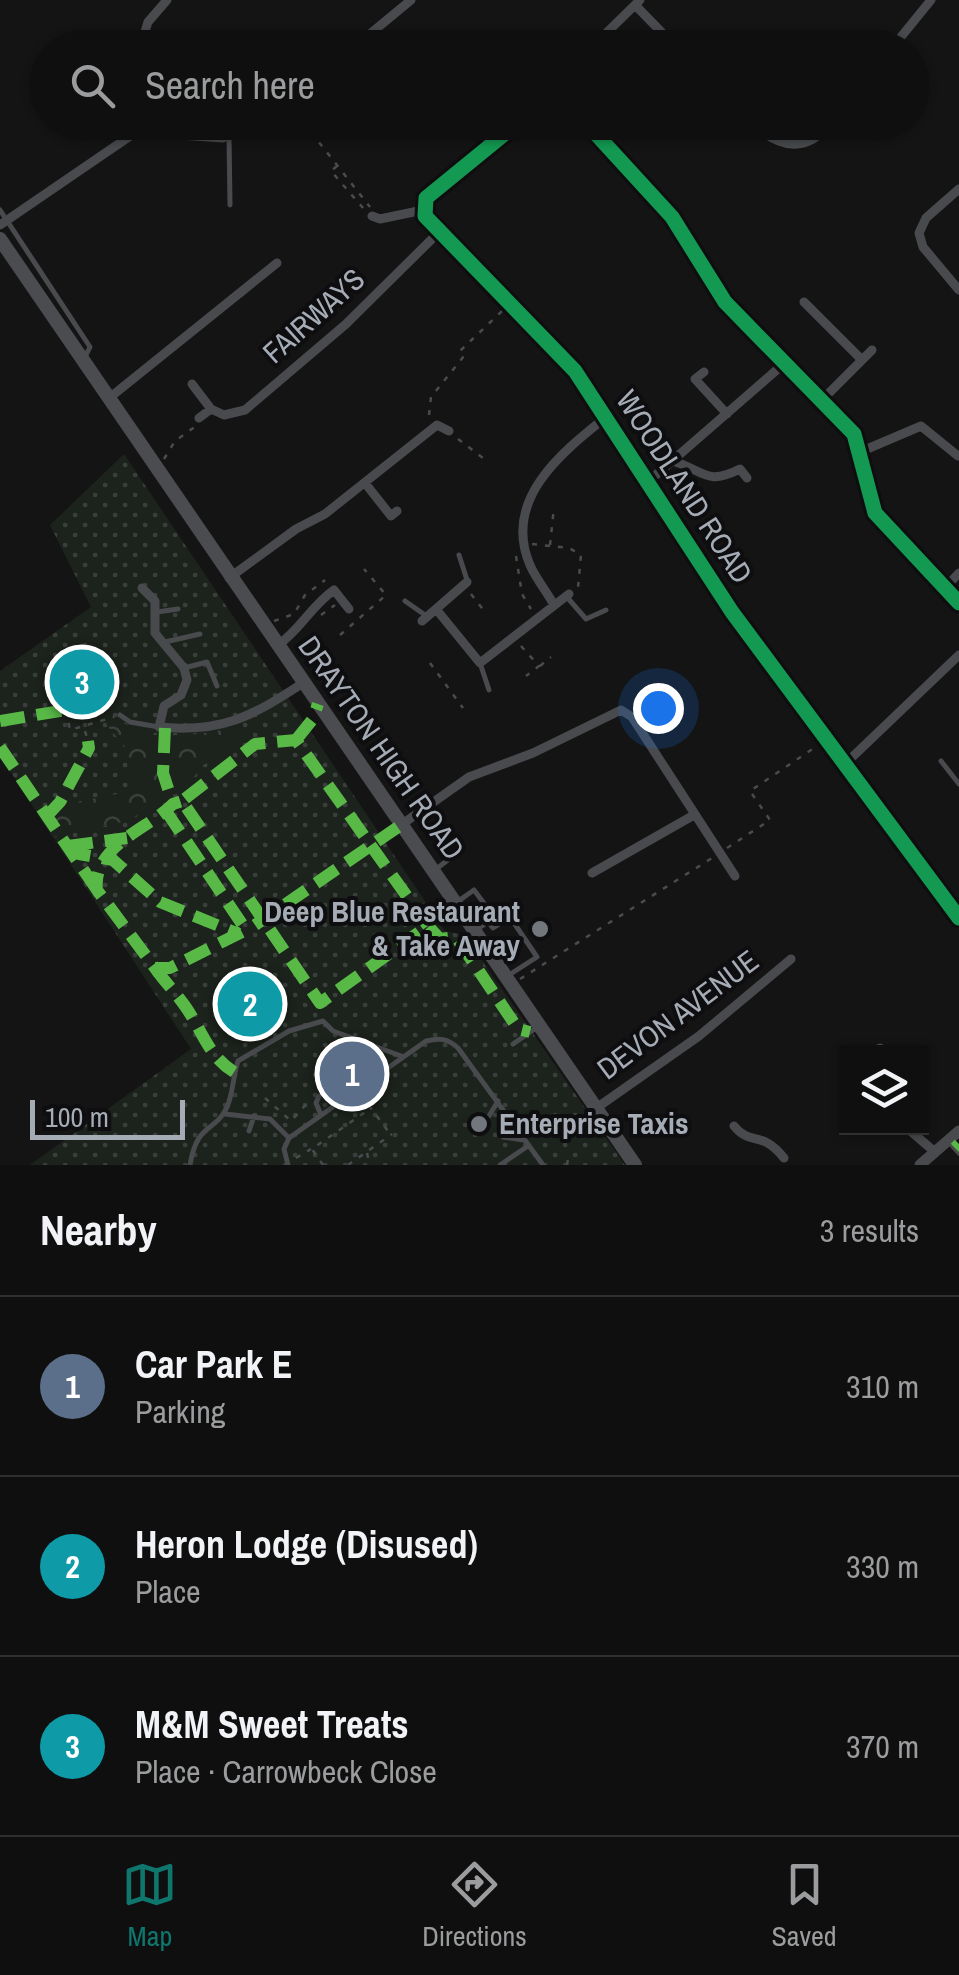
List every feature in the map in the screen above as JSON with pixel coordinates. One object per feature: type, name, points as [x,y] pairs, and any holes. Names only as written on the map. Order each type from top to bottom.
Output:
[{"type":"main road","name":"DRAYTON HIGH ROAD","points":[[0,239],[630,1163]]},
{"type":"street","points":[[146,30],[168,0]]},
{"type":"street","points":[[374,30],[411,0]]},
{"type":"street","points":[[906,30],[930,0]]},
{"type":"street","points":[[609,30],[638,2],[662,30]]},
{"type":"street","points":[[4,222],[119,140]]},
{"type":"street","points":[[372,216],[380,219],[423,210],[435,190],[497,140]]},
{"type":"street","points":[[601,140],[672,217],[725,302],[787,361],[854,434],[876,513],[959,603]]},
{"type":"street","points":[[774,140],[796,147],[815,140]]},
{"type":"street","points":[[959,190],[926,218],[919,234],[923,247],[959,290]]},
{"type":"street","name":"WOODLAND ROAD","points":[[423,210],[439,232],[574,371],[732,612],[959,918]]},
{"type":"street","name":"FAIRWAYS","points":[[199,418],[212,409],[224,415],[245,410],[346,324],[439,232]]},
{"type":"street","points":[[108,399],[277,263]]},
{"type":"street","points":[[804,302],[861,360]]},
{"type":"street","points":[[823,399],[872,350]]},
{"type":"street","points":[[649,481],[787,361]]},
{"type":"street","points":[[686,388],[700,376],[727,414]]},
{"type":"street","points":[[192,384],[212,409]]},
{"type":"street","points":[[429,415],[449,432]]},
{"type":"street","points":[[554,606],[530,565],[524,543],[528,498],[536,481],[606,417]]},
{"type":"street","points":[[229,578],[365,482],[438,424]]},
{"type":"street","points":[[860,452],[922,426],[958,456]]},
{"type":"street","points":[[672,461],[709,479],[719,480],[740,469],[746,478]]},
{"type":"street","points":[[365,482],[391,516]]},
{"type":"street","points":[[945,588],[959,573]]},
{"type":"street","points":[[326,580],[349,608]]},
{"type":"street","points":[[466,583],[429,616],[480,663],[568,595]]},
{"type":"street","points":[[142,588],[156,601],[155,633],[184,668],[186,689],[164,706],[159,727],[217,728],[257,714],[303,683]]},
{"type":"street","points":[[277,646],[303,626],[319,600],[334,590]]},
{"type":"street","points":[[844,764],[959,655]]},
{"type":"street","points":[[401,825],[469,777],[533,753],[621,710],[632,717],[735,876]]},
{"type":"street","points":[[592,873],[694,815]]},
{"type":"street","name":"DEVON AVENUE","points":[[595,1109],[699,1036],[791,960]]},
{"type":"street","points":[[734,1126],[742,1136],[772,1142],[784,1163]]},
{"type":"street","points":[[920,1165],[959,1130]]},
{"type":"street","points":[[915,1135],[936,1152]]},
{"type":"lane","points":[[229,140],[230,205]]},
{"type":"lane","name":"DRAYTON HIGH ROAD","points":[[0,210],[4,222],[90,347],[83,361]]},
{"type":"lane","points":[[459,555],[466,583]]},
{"type":"lane","points":[[568,595],[586,619],[606,610]]},
{"type":"lane","points":[[405,601],[429,616]]},
{"type":"lane","points":[[158,612],[178,609]]},
{"type":"lane","points":[[162,642],[200,634]]},
{"type":"lane","points":[[184,668],[207,662],[217,686]]},
{"type":"lane","points":[[480,663],[489,690]]},
{"type":"lane","points":[[120,715],[130,722],[159,727]]},
{"type":"lane","points":[[942,761],[959,784]]},
{"type":"lane","points":[[432,872],[454,855]]},
{"type":"lane","points":[[454,904],[474,890],[486,906]]},
{"type":"lane","points":[[473,932],[488,922],[493,928],[510,916],[537,957],[507,982]]},
{"type":"lane","points":[[224,1114],[238,1061],[289,1030],[323,1021],[333,1031],[404,1056]]},
{"type":"lane","points":[[513,1044],[538,1027]]},
{"type":"lane","points":[[288,1164],[284,1149],[289,1138],[426,1042],[448,1039],[498,1101],[541,1164]]},
{"type":"lane","points":[[319,1096],[316,1103],[322,1114]]},
{"type":"lane","points":[[489,1116],[498,1101]]},
{"type":"lane","points":[[190,1165],[200,1131],[224,1114],[270,1119],[289,1138]]},
{"type":"lane","points":[[517,1130],[537,1115]]},
{"type":"lane","points":[[249,1131],[254,1116]]},
{"type":"lane","points":[[503,1137],[526,1143]]},
{"type":"lane","points":[[948,1140],[959,1153]]},
{"type":"lane","points":[[500,1165],[526,1143]]},
{"type":"path","points":[[317,140],[368,202],[372,216]]},
{"type":"path","points":[[338,166],[331,171],[372,216]]},
{"type":"path","points":[[429,415],[431,397],[464,356],[460,351],[510,303]]},
{"type":"path","points":[[157,468],[175,441],[201,422],[199,418]]},
{"type":"path","points":[[449,432],[483,458]]},
{"type":"path","points":[[550,547],[554,507]]},
{"type":"path","points":[[538,618],[518,579],[516,553],[524,543],[576,550],[584,561],[580,584],[572,596],[568,595]]},
{"type":"path","points":[[340,635],[386,595],[364,569]]},
{"type":"path","points":[[268,624],[294,614],[305,595],[326,580]]},
{"type":"path","points":[[466,583],[485,612]]},
{"type":"path","points":[[513,638],[539,666]]},
{"type":"path","points":[[526,676],[552,657]]},
{"type":"path","points":[[430,663],[463,708]]},
{"type":"path","points":[[66,710],[70,730],[120,715]]},
{"type":"path","points":[[85,731],[88,741]]},
{"type":"path","points":[[507,982],[770,820],[750,790],[826,740]]},
{"type":"path","points":[[348,1165],[392,1134],[358,1090]]},
{"type":"path","points":[[265,1098],[291,1121],[313,1096],[319,1096]]},
{"type":"path","points":[[288,1164],[370,1108]]},
{"type":"path","points":[[312,1148],[322,1165]]},
{"type":"path","points":[[367,1152],[370,1165]]},
{"type":"path","points":[[567,1165],[568,1159]]},
{"type":"green space","points":[[124,454],[445,931],[464,935],[625,1165],[30,1165],[191,1049],[0,756],[0,671],[91,607],[50,525]]},
{"type":"green space","points":[[119,719],[131,727],[160,735],[240,726],[245,733],[229,752],[203,765],[182,793],[157,798],[131,820],[53,837],[38,815],[49,807],[122,793],[129,786],[126,748],[106,724]]},
{"type":"marked path","points":[[296,740],[312,720],[318,704]]},
{"type":"marked path","points":[[0,721],[66,710]]},
{"type":"marked path","points":[[165,728],[163,773],[173,804]]},
{"type":"marked path","points":[[428,926],[296,740],[255,744],[182,801],[320,1003],[428,926],[440,939],[456,937],[518,1029],[530,1032]]},
{"type":"marked path","points":[[46,817],[60,802],[89,748],[88,741]]},
{"type":"marked path","points":[[0,747],[97,890]]},
{"type":"marked path","points":[[166,811],[246,930],[170,968],[155,968],[97,890],[98,875],[103,862],[123,840],[173,804],[182,801]]},
{"type":"marked path","points":[[255,925],[401,825]]},
{"type":"marked path","points":[[68,846],[127,838]]},
{"type":"marked path","points":[[68,846],[79,854],[113,860],[160,902],[239,934]]},
{"type":"marked path","points":[[155,968],[212,1050],[234,1072]]},
{"type":"marked path","points":[[955,1148],[959,1144]]},
{"type":"cycle path","points":[[497,140],[426,198],[425,216],[575,371],[732,612],[959,918]]},
{"type":"cycle path","points":[[601,140],[672,217],[725,302],[854,434],[875,513],[959,603]]},
{"type":"place","name":"M&M Sweet Treats","points":[[82,682]]},
{"type":"place","name":"Deep Blue Restaurant & Take Away","points":[[540,929]]},
{"type":"place","name":"Heron Lodge (Disused)","points":[[250,1004]]},
{"type":"place","name":"Car Park E","points":[[352,1074]]},
{"type":"place","name":"Enterprise Taxis","points":[[479,1124]]}]
